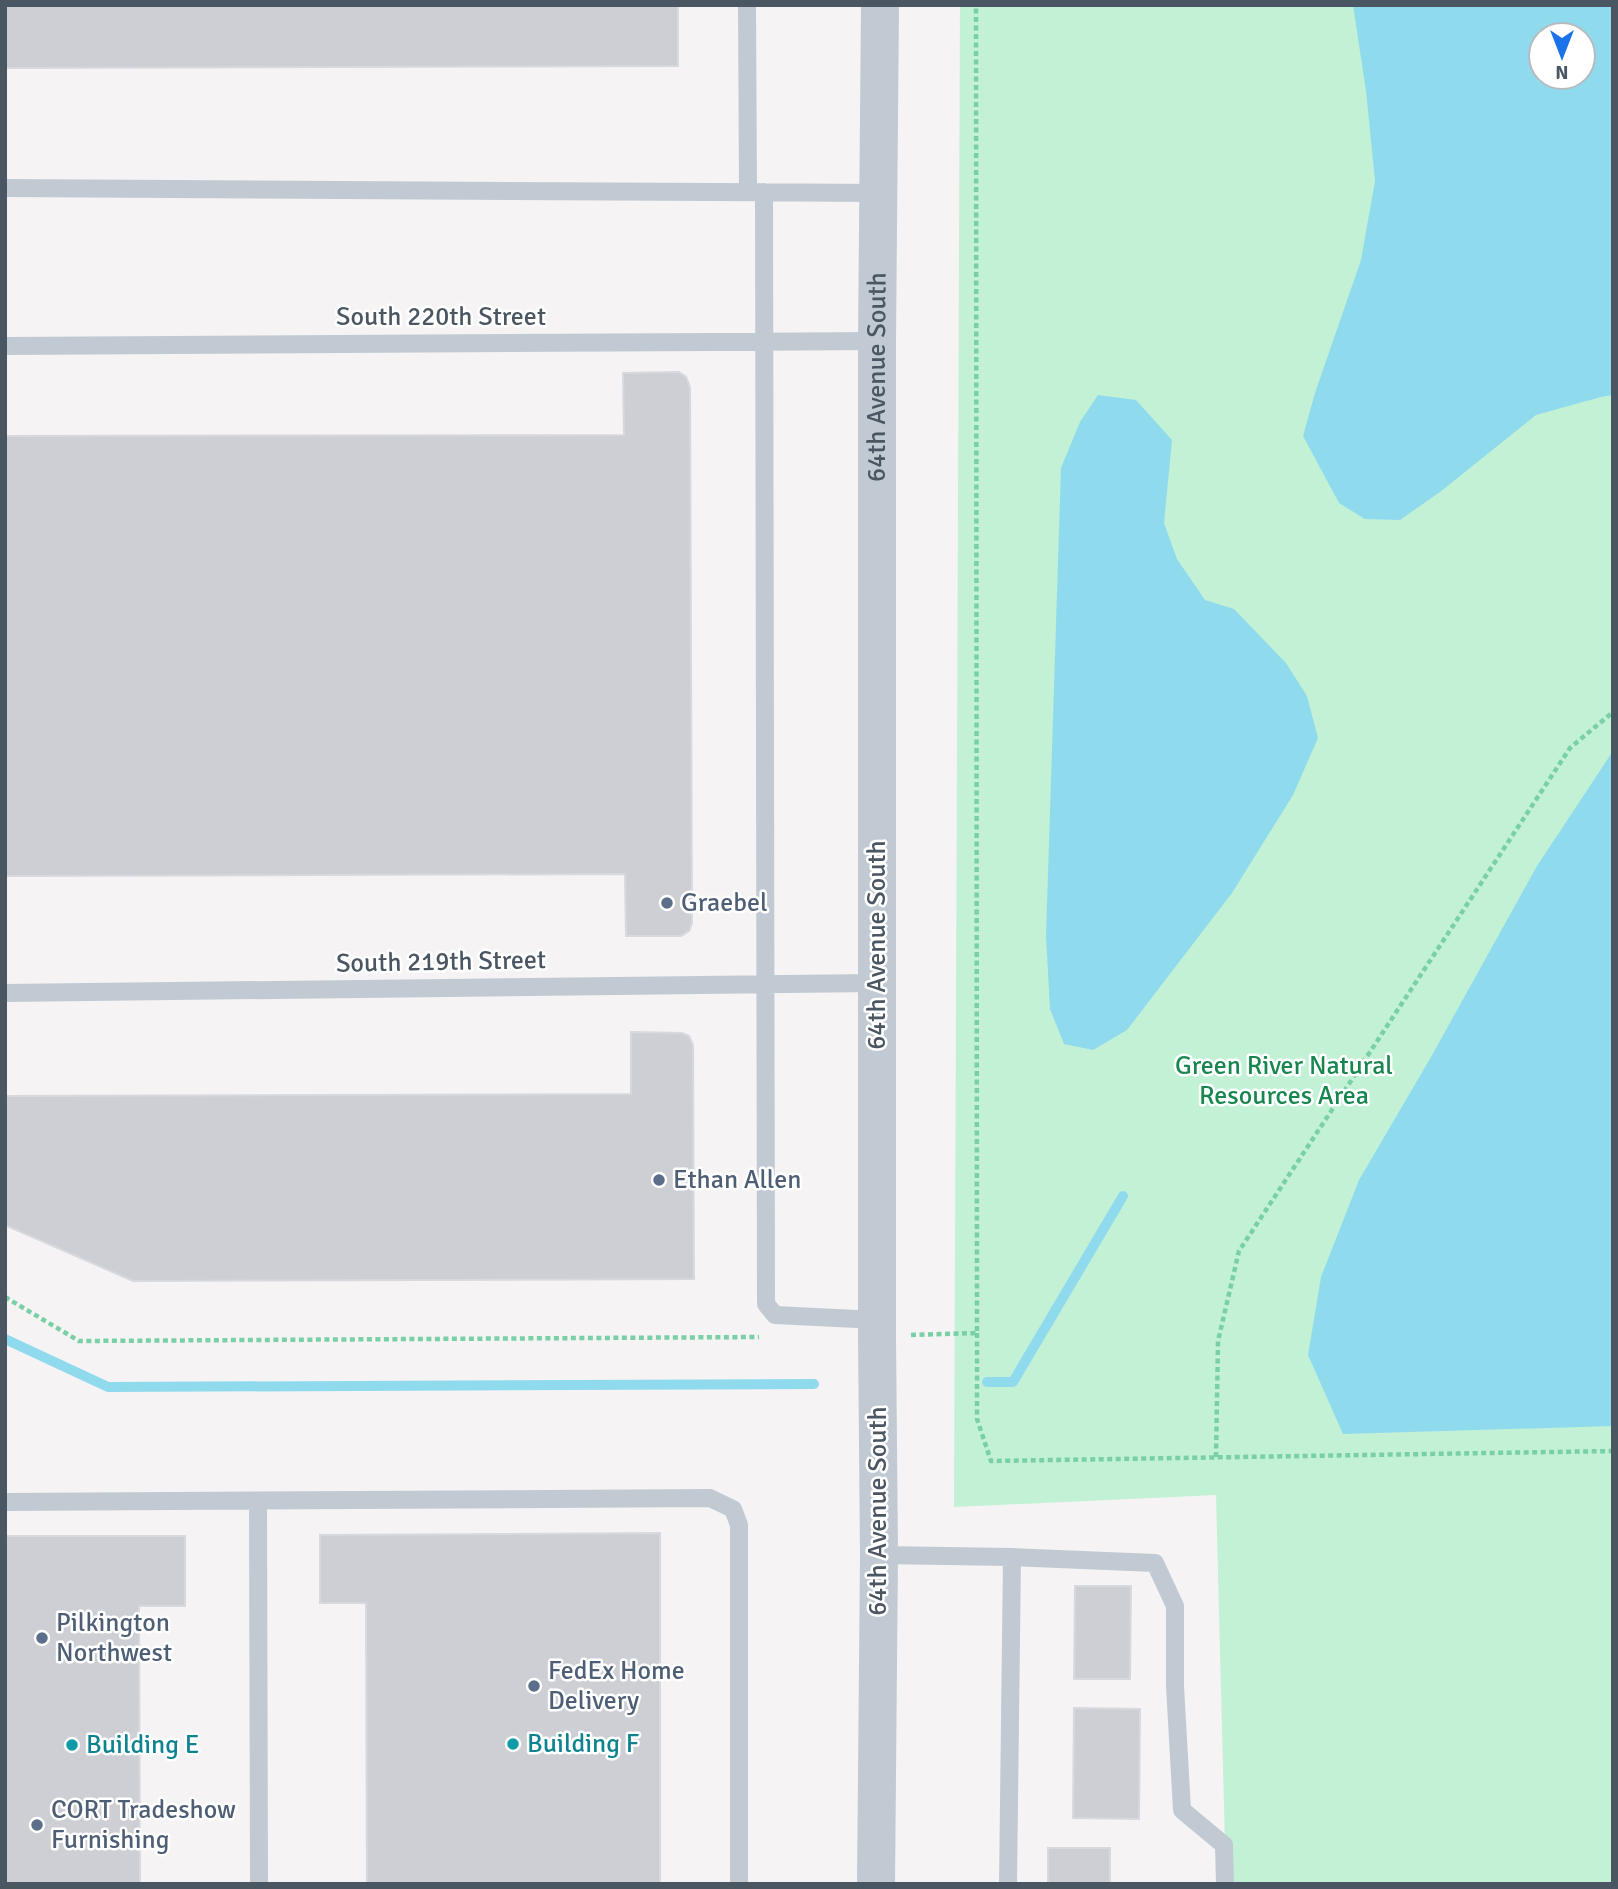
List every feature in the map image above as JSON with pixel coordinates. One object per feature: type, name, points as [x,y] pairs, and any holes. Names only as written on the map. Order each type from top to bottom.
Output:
[{"type":"street","name":"64th Avenue South","points":[[876,1884],[879,1555],[877,341],[880,5]]},
{"type":"lane","points":[[747,5],[764,342],[766,1304],[775,1315],[877,1320]]},
{"type":"lane","points":[[5,188],[878,192]]},
{"type":"lane","name":"South 220th Street","points":[[5,346],[877,341]]},
{"type":"lane","name":"South 219th Street","points":[[5,993],[877,983]]},
{"type":"lane","points":[[5,1502],[710,1498],[733,1509],[739,1525],[739,1884]]},
{"type":"lane","points":[[258,1501],[259,1884]]},
{"type":"lane","points":[[879,1555],[1012,1556],[1155,1563],[1175,1606],[1175,1686],[1182,1810],[1224,1845],[1225,1884]]},
{"type":"lane","points":[[1008,1884],[1012,1556]]},
{"type":"path","points":[[1216,1457],[1218,1341],[1239,1251],[1570,748],[1613,712]]},
{"type":"path","points":[[977,1333],[977,1419],[991,1461],[1613,1451]]},
{"type":"green space","name":"Green River Natural Resources Area","points":[[960,5],[1613,5],[1613,1884],[1226,1884],[1216,1495],[954,1507]]},
{"type":"water","points":[[1353,5],[1613,5],[1613,395],[1536,415],[1440,492],[1400,520],[1365,519],[1339,503],[1303,436],[1361,260],[1375,181],[1366,91]]},
{"type":"water","points":[[1098,395],[1136,400],[1172,440],[1164,523],[1177,559],[1205,600],[1234,609],[1286,663],[1307,696],[1318,738],[1293,795],[1232,893],[1127,1030],[1093,1050],[1064,1044],[1050,1009],[1046,936],[1061,468],[1080,422]]},
{"type":"water","points":[[1613,751],[1613,1426],[1343,1434],[1308,1355],[1321,1277],[1359,1180],[1537,866]]},
{"type":"building","points":[[5,5],[678,5],[678,66],[5,68]]},
{"type":"building","points":[[679,372],[686,377],[690,387],[692,923],[689,931],[681,936],[626,936],[625,874],[5,876],[5,436],[624,435],[623,373]]},
{"type":"building","points":[[631,1032],[682,1033],[689,1036],[693,1045],[694,1279],[133,1281],[5,1225],[5,1096],[631,1094]]},
{"type":"building","name":"Building F","points":[[660,1533],[660,1884],[367,1884],[366,1603],[320,1603],[320,1535]]},
{"type":"building","name":"Building E","points":[[5,1536],[185,1536],[185,1606],[139,1606],[140,1884],[5,1884]]},
{"type":"building","points":[[1075,1586],[1131,1586],[1130,1679],[1074,1679]]},
{"type":"building","points":[[1074,1708],[1140,1709],[1139,1819],[1073,1818]]},
{"type":"building","points":[[1048,1848],[1110,1848],[1110,1884],[1048,1884]]},
{"type":"waterway","points":[[987,1382],[1013,1382],[1123,1196]]},
{"type":"waterway","points":[[5,1339],[108,1387],[814,1384]]},
{"type":"place","name":"Graebel","points":[[667,903]]},
{"type":"place","name":"Ethan Allen","points":[[659,1180]]},
{"type":"place","name":"Pilkington Northwest","points":[[42,1638]]},
{"type":"place","name":"FedEx Home Delivery","points":[[534,1686]]},
{"type":"place","name":"Building F","points":[[513,1744]]},
{"type":"place","name":"Building E","points":[[72,1745]]},
{"type":"place","name":"CORT Tradeshow Furnishing","points":[[37,1825]]}]
